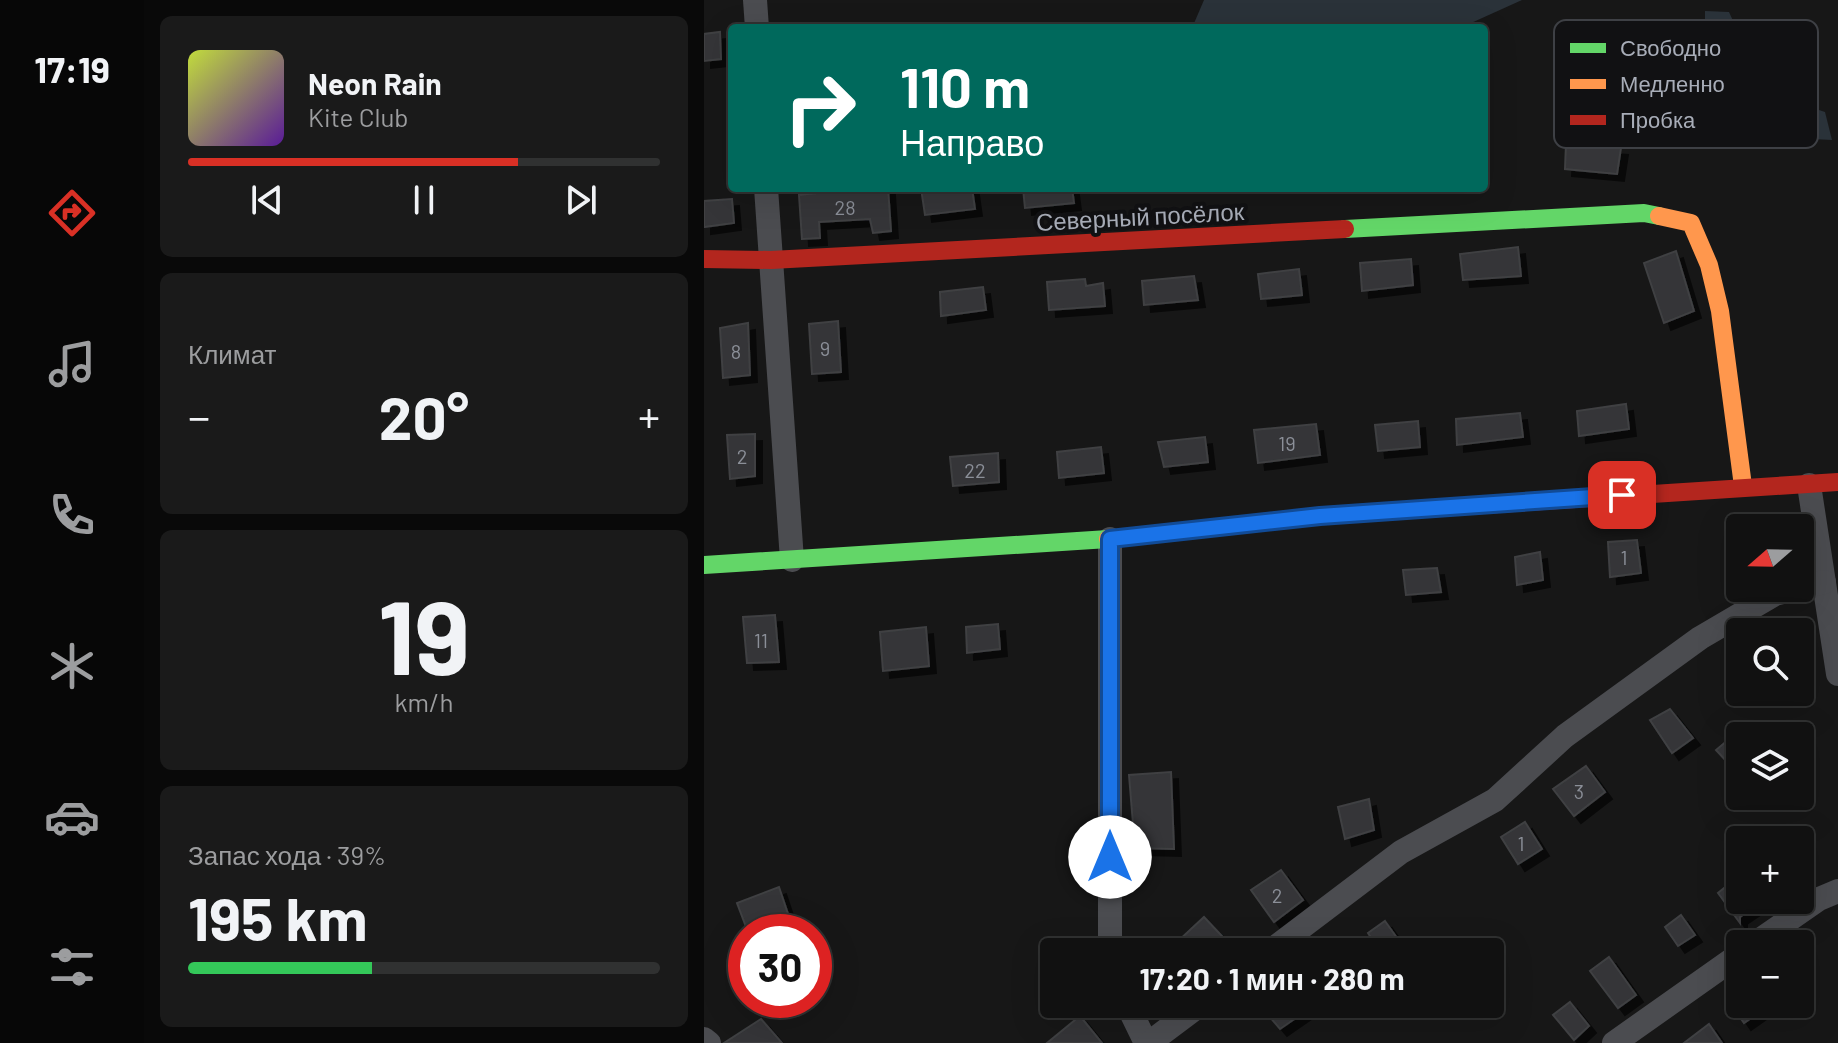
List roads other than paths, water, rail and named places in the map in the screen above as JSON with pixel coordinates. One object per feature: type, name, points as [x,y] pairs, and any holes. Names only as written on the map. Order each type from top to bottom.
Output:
[{"type":"street","points":[[755,0],[757,24]]},
{"type":"street","points":[[766,192],[792,560]]},
{"type":"street","name":"Северный посёлок","points":[[704,259],[771,260],[1644,213],[1675,219],[1691,223],[1709,265],[1720,311],[1743,486]]},
{"type":"street","points":[[704,565],[1110,539],[1320,516],[1838,482]]},
{"type":"street","points":[[1809,485],[1838,674]]},
{"type":"street","points":[[1110,539],[1110,938]]},
{"type":"street","points":[[1287,938],[1401,852],[1495,800],[1565,736],[1700,638],[1775,594],[1824,582]]},
{"type":"street","points":[[1774,930],[1819,899],[1838,891]]},
{"type":"street","points":[[1614,1043],[1726,964]]},
{"type":"street","points":[[1134,1018],[1147,1043],[1182,1018]]},
{"type":"street","points":[[704,1039],[709,1043]]}]
